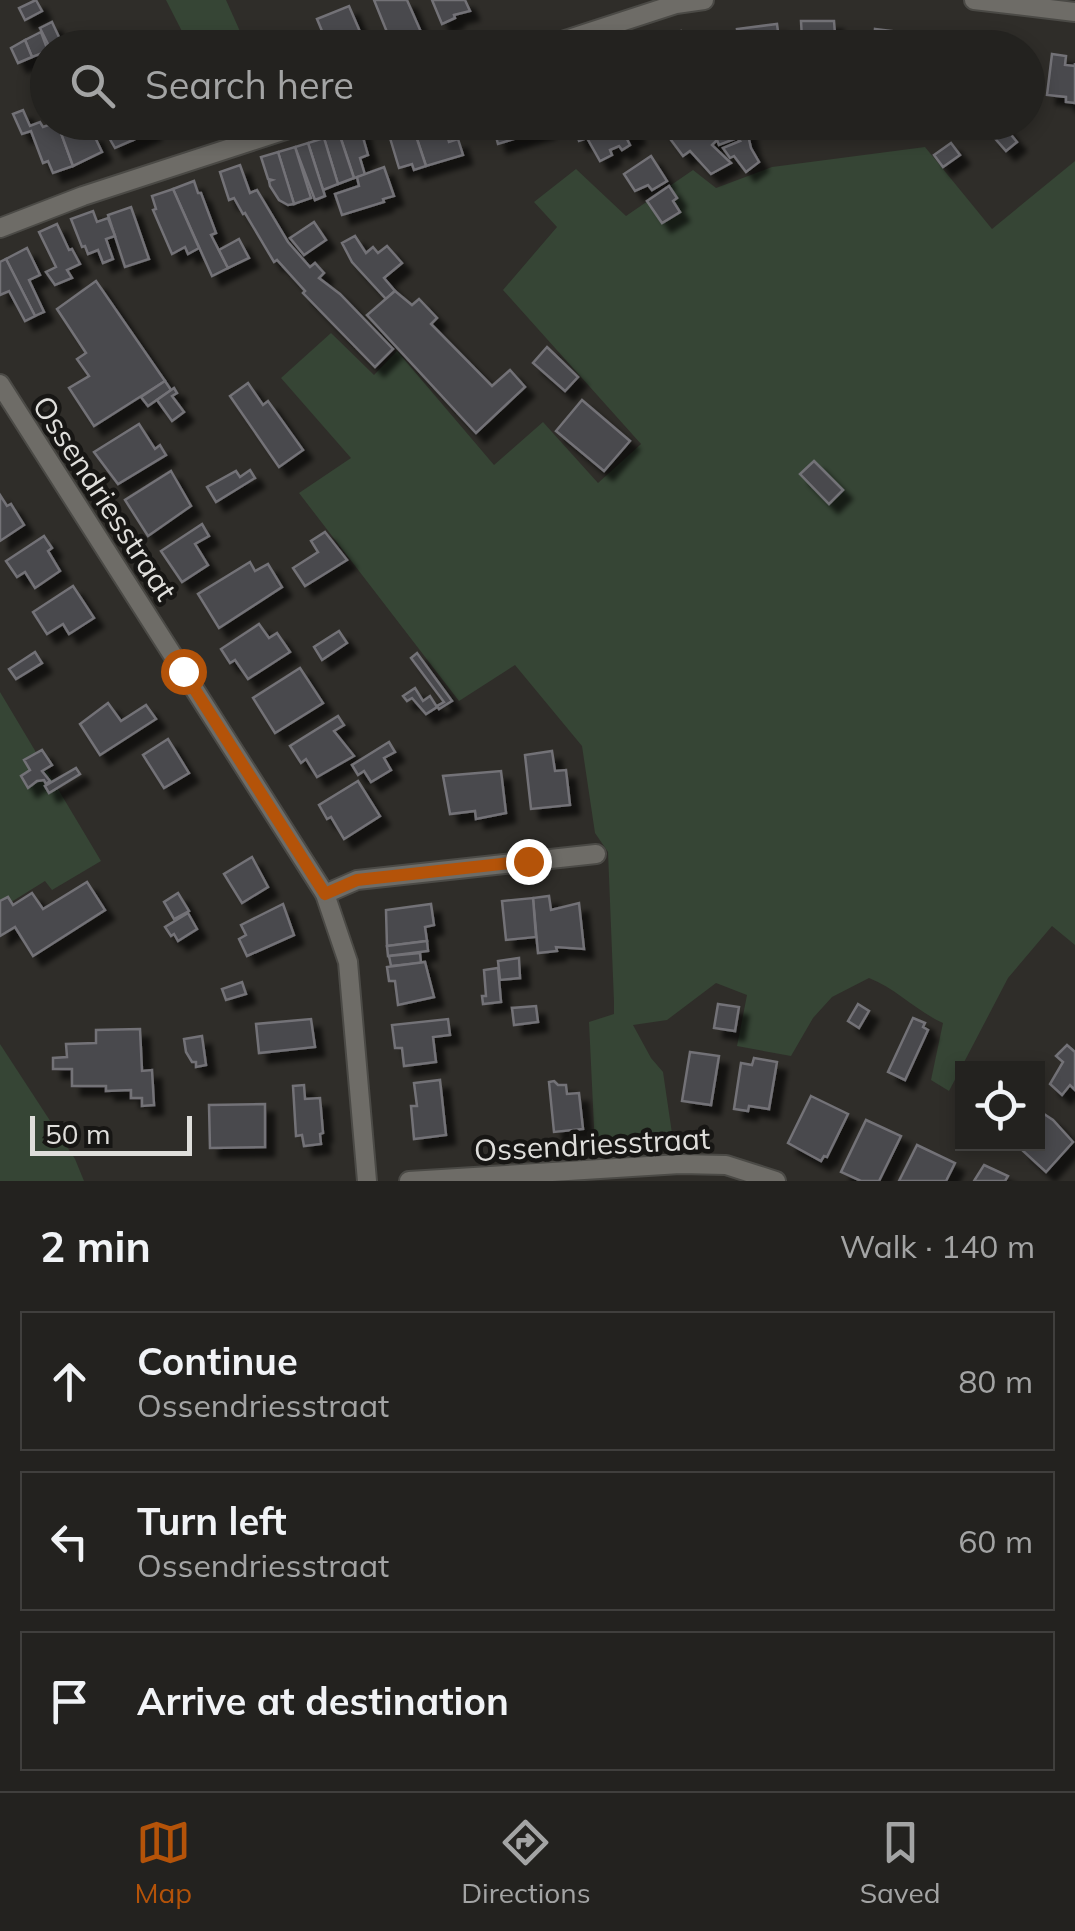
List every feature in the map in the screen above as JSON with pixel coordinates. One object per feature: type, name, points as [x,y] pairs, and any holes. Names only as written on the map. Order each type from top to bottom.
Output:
[{"type":"street","points":[[596,30],[676,4],[704,0]]},
{"type":"street","points":[[974,0],[1075,12]]},
{"type":"street","points":[[0,228],[83,196],[255,140]]},
{"type":"street","name":"Ossendriesstraat","points":[[0,384],[325,894],[348,962],[367,1181]]},
{"type":"street","points":[[325,894],[357,880],[596,854]]},
{"type":"street","name":"Ossendriesstraat","points":[[408,1181],[680,1164],[726,1166],[776,1181]]},
{"type":"green space","points":[[166,0],[226,0],[239,30],[181,30]]},
{"type":"green space","points":[[925,147],[992,229],[1075,161],[1075,945],[1052,926],[1008,978],[965,1061],[955,1061],[955,1080],[949,1091],[931,1080],[943,1023],[869,978],[832,997],[813,1018],[791,1056],[737,1046],[747,995],[716,983],[667,1020],[633,1025],[663,1072],[674,1147],[595,1148],[589,1022],[614,1014],[614,1002],[608,852],[595,833],[582,746],[515,665],[459,701],[299,493],[351,458],[281,378],[331,333],[374,375],[397,351],[494,465],[543,422],[598,483],[641,444],[503,290],[557,227],[534,202],[576,169],[626,216],[693,170],[716,188],[772,167]]},
{"type":"green space","points":[[0,692],[101,861],[52,890],[45,881],[0,909]]},
{"type":"green space","points":[[0,1044],[75,1159],[84,1181],[0,1181]]},
{"type":"building","points":[[36,0],[42,11],[25,20],[19,8]]},
{"type":"building","points":[[374,0],[407,0],[420,30],[386,30]]},
{"type":"building","points":[[432,0],[465,0],[470,11],[454,15],[442,24]]},
{"type":"building","points":[[349,6],[359,30],[322,30],[317,19]]},
{"type":"building","points":[[801,21],[834,21],[835,30],[802,30]]},
{"type":"building","points":[[52,22],[56,30],[41,30]]},
{"type":"building","points":[[777,24],[778,30],[737,30]]},
{"type":"building","points":[[25,40],[30,58],[18,63],[11,48]]},
{"type":"building","points":[[1052,54],[1066,56],[1065,65],[1075,66],[1075,103],[1066,102],[1066,97],[1047,95]]},
{"type":"building","points":[[23,110],[30,131],[22,134],[13,114]]},
{"type":"building","points":[[34,140],[64,140],[73,166],[53,173],[48,161],[43,163]]},
{"type":"building","points":[[64,140],[96,140],[102,152],[73,166]]},
{"type":"building","points":[[110,140],[133,140],[115,148]]},
{"type":"building","points":[[325,140],[341,140],[354,178],[338,184]]},
{"type":"building","points":[[325,140],[338,184],[323,190],[308,143]]},
{"type":"building","points":[[341,140],[364,140],[368,155],[360,158],[365,175],[354,178]]},
{"type":"building","points":[[391,140],[417,140],[426,166],[414,170],[412,164],[399,168]]},
{"type":"building","points":[[417,140],[458,140],[463,155],[426,166]]},
{"type":"building","points":[[588,140],[628,140],[630,145],[610,150],[612,155],[600,161]]},
{"type":"building","points":[[671,140],[717,140],[712,145],[731,163],[711,174],[690,151],[683,156]]},
{"type":"building","points":[[749,140],[759,162],[746,172],[723,148]]},
{"type":"building","points":[[996,140],[1015,140],[1006,151]]},
{"type":"building","points":[[308,143],[325,196],[315,200],[295,147]]},
{"type":"building","points":[[951,143],[960,155],[943,167],[934,155]]},
{"type":"building","points":[[295,147],[311,198],[294,204],[278,152]]},
{"type":"building","points":[[278,152],[294,204],[279,200],[261,157]]},
{"type":"building","points":[[651,156],[667,181],[652,190],[648,185],[635,191],[624,174]]},
{"type":"building","points":[[240,165],[250,193],[257,190],[288,242],[310,267],[315,263],[324,273],[319,278],[393,349],[375,367],[303,293],[277,260],[274,262],[245,213],[234,198],[229,200],[220,172]]},
{"type":"building","points":[[384,167],[394,196],[342,215],[335,194],[359,186],[357,177]]},
{"type":"building","points":[[194,181],[216,233],[211,235],[228,268],[212,276],[173,189]]},
{"type":"building","points":[[669,186],[680,212],[662,223],[647,201]]},
{"type":"building","points":[[173,189],[199,248],[188,254],[185,247],[172,254],[153,210],[156,209],[152,196]]},
{"type":"building","points":[[131,207],[149,259],[125,267],[108,215]]},
{"type":"building","points":[[93,211],[97,222],[108,218],[115,236],[106,239],[113,259],[103,263],[98,250],[88,254],[82,247],[71,219]]},
{"type":"building","points":[[314,222],[326,240],[304,255],[290,238]]},
{"type":"building","points":[[57,224],[80,264],[67,270],[72,278],[55,285],[46,272],[56,267],[39,232]]},
{"type":"building","points":[[355,236],[366,253],[373,247],[378,253],[387,246],[402,263],[384,278],[395,291],[386,299],[352,262],[342,243]]},
{"type":"building","points":[[239,239],[249,258],[228,268],[219,250]]},
{"type":"building","points":[[27,248],[40,275],[29,280],[44,312],[35,316],[6,259]]},
{"type":"building","points":[[6,259],[35,316],[25,321],[9,291],[0,295],[0,262]]},
{"type":"building","points":[[96,281],[165,381],[94,426],[69,388],[89,376],[77,359],[86,353],[57,309]]},
{"type":"building","points":[[395,291],[412,305],[419,299],[437,318],[431,324],[492,386],[510,370],[525,387],[476,433],[367,315]]},
{"type":"building","points":[[547,347],[578,377],[565,391],[533,363]]},
{"type":"building","points":[[165,381],[171,390],[148,406],[141,397]]},
{"type":"building","points":[[248,383],[263,405],[268,401],[303,450],[279,467],[230,396]]},
{"type":"building","points":[[174,388],[177,393],[172,396],[184,412],[172,421],[157,400]]},
{"type":"building","points":[[582,400],[630,441],[604,471],[556,431]]},
{"type":"building","points":[[139,424],[155,449],[160,445],[166,455],[118,484],[94,452]]},
{"type":"building","points":[[814,461],[843,490],[829,504],[800,474]]},
{"type":"building","points":[[250,470],[255,478],[216,502],[207,487],[236,471],[240,477]]},
{"type":"building","points":[[171,471],[191,506],[148,536],[125,500]]},
{"type":"building","points":[[0,495],[24,525],[0,541]]},
{"type":"building","points":[[202,524],[209,536],[195,544],[208,565],[182,582],[161,551]]},
{"type":"building","points":[[325,532],[347,560],[305,586],[293,568],[318,552],[311,541]]},
{"type":"building","points":[[44,536],[60,571],[35,588],[25,572],[17,577],[6,561]]},
{"type":"building","points":[[250,562],[255,571],[268,564],[282,587],[219,628],[198,594]]},
{"type":"building","points":[[73,586],[94,618],[69,634],[63,624],[47,634],[33,612]]},
{"type":"building","points":[[259,624],[269,638],[277,633],[290,652],[248,679],[235,660],[230,663],[221,649]]},
{"type":"building","points":[[339,631],[347,643],[322,660],[314,647]]},
{"type":"building","points":[[35,652],[42,663],[16,679],[9,669]]},
{"type":"building","points":[[417,653],[452,701],[439,709],[437,706],[444,702],[411,658]]},
{"type":"building","points":[[300,668],[323,703],[275,733],[253,698]]},
{"type":"building","points":[[415,688],[423,701],[430,696],[437,707],[426,714],[412,698],[407,701],[403,696]]},
{"type":"building","points":[[108,703],[121,721],[146,705],[156,719],[100,755],[80,724]]},
{"type":"building","points":[[338,716],[344,725],[334,731],[354,756],[317,777],[306,759],[301,763],[290,746]]},
{"type":"building","points":[[168,739],[189,773],[164,788],[143,755]]},
{"type":"building","points":[[389,742],[395,752],[384,758],[391,770],[371,782],[364,771],[358,775],[352,765]]},
{"type":"building","points":[[42,750],[52,765],[42,771],[50,781],[37,781],[28,788],[21,776],[30,770],[24,760]]},
{"type":"building","points":[[552,751],[555,771],[566,770],[570,805],[531,809],[525,755]]},
{"type":"building","points":[[76,768],[80,774],[49,793],[45,786]]},
{"type":"building","points":[[501,771],[506,813],[476,819],[475,811],[450,814],[443,776]]},
{"type":"building","points":[[358,781],[380,816],[344,839],[319,805]]},
{"type":"building","points":[[252,857],[268,887],[242,903],[224,874]]},
{"type":"building","points":[[87,882],[105,910],[33,956],[15,927],[0,936],[0,901],[8,897],[13,905],[32,893],[43,909]]},
{"type":"building","points":[[178,893],[189,911],[174,919],[164,902]]},
{"type":"building","points":[[549,896],[551,910],[579,903],[584,949],[556,947],[557,951],[538,953],[533,898]]},
{"type":"building","points":[[533,898],[536,937],[506,940],[502,901]]},
{"type":"building","points":[[283,904],[294,935],[247,956],[239,939],[246,935],[241,925]]},
{"type":"building","points":[[431,904],[434,925],[425,927],[427,941],[387,946],[386,910]]},
{"type":"building","points":[[188,913],[197,929],[178,941],[165,927]]},
{"type":"building","points":[[427,941],[428,951],[388,956],[387,946]]},
{"type":"building","points":[[420,953],[421,963],[391,966],[389,956]]},
{"type":"building","points":[[519,958],[520,978],[500,980],[498,961]]},
{"type":"building","points":[[425,962],[434,997],[398,1005],[395,981],[389,981],[387,967]]},
{"type":"building","points":[[498,968],[501,1002],[483,1004],[484,970]]},
{"type":"building","points":[[242,982],[246,994],[226,1000],[222,989]]},
{"type":"building","points":[[718,1004],[739,1007],[735,1031],[714,1028]]},
{"type":"building","points":[[858,1004],[869,1011],[859,1028],[848,1021]]},
{"type":"building","points":[[536,1006],[538,1022],[514,1025],[512,1008]]},
{"type":"building","points":[[913,1018],[925,1023],[923,1027],[928,1030],[905,1080],[888,1072]]},
{"type":"building","points":[[311,1019],[315,1047],[259,1053],[256,1024]]},
{"type":"building","points":[[448,1019],[450,1035],[433,1037],[436,1062],[404,1066],[402,1048],[395,1048],[392,1025]]},
{"type":"building","points":[[140,1029],[142,1071],[152,1070],[154,1105],[142,1106],[142,1098],[131,1098],[131,1090],[72,1086],[72,1069],[53,1069],[53,1058],[67,1057],[66,1044],[96,1043],[96,1030]]},
{"type":"building","points":[[202,1036],[206,1065],[196,1067],[186,1052],[184,1039]]},
{"type":"building","points":[[1067,1045],[1075,1052],[1075,1090],[1070,1085],[1062,1095],[1050,1084],[1063,1062],[1056,1056]]},
{"type":"building","points":[[690,1052],[719,1056],[711,1105],[682,1101]]},
{"type":"building","points":[[754,1058],[777,1062],[769,1109],[734,1109],[741,1063],[752,1065]]},
{"type":"building","points":[[440,1080],[446,1135],[414,1139],[414,1083]]},
{"type":"building","points":[[549,1082],[566,1085],[567,1094],[579,1093],[583,1129],[554,1132]]},
{"type":"building","points":[[304,1085],[305,1099],[320,1098],[321,1144],[304,1146],[302,1135],[296,1136],[293,1086]]},
{"type":"building","points":[[811,1096],[848,1114],[827,1157],[821,1161],[788,1143]]},
{"type":"building","points":[[265,1104],[265,1147],[210,1148],[209,1105]]},
{"type":"building","points":[[1045,1115],[1073,1142],[1046,1172],[1023,1151],[1045,1151]]},
{"type":"building","points":[[866,1120],[901,1136],[879,1181],[861,1181],[841,1172]]},
{"type":"building","points":[[917,1145],[955,1163],[946,1181],[899,1181]]},
{"type":"building","points":[[984,1165],[1008,1176],[1005,1181],[974,1181]]},
{"type":"route","points":[[183,671],[325,894],[357,880],[528,861]]}]
